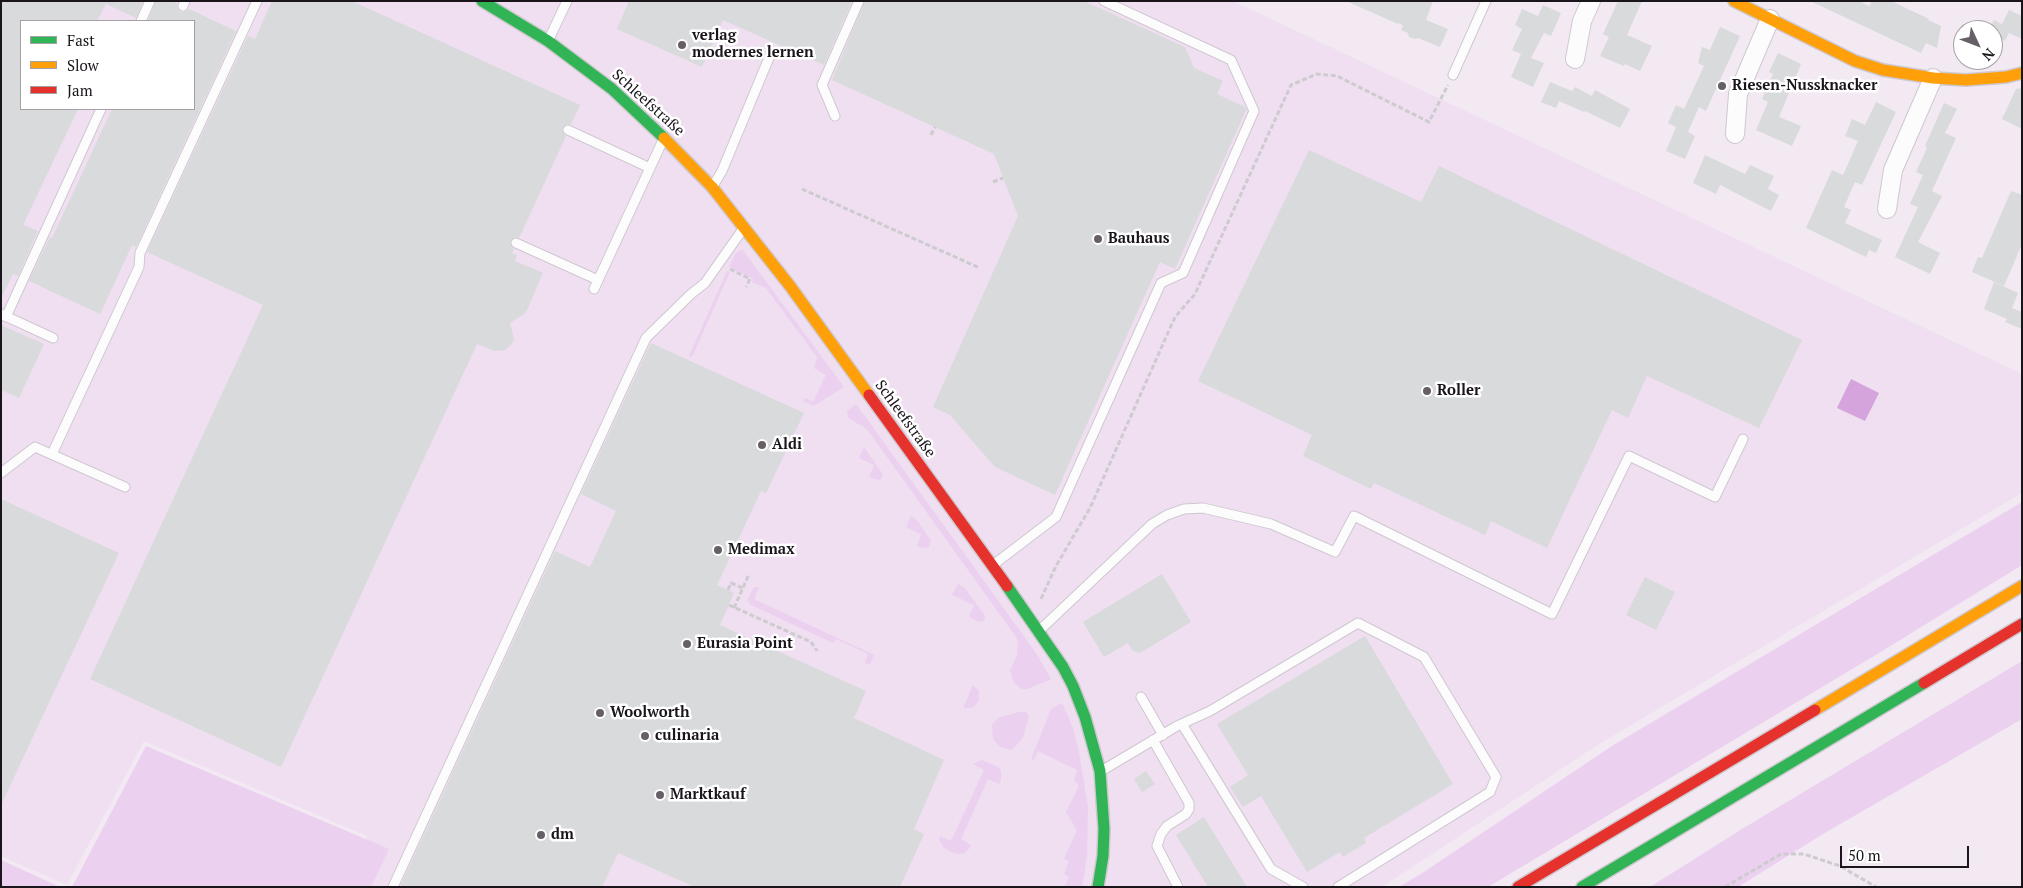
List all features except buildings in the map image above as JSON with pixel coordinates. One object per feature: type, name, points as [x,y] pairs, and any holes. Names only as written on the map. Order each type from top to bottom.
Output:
[{"type":"main road","name":"Schleefstraße","points":[[482,1],[548,41],[612,89],[712,187],[744,226],[852,371],[1036,626],[1073,686],[1085,717],[1100,772],[1104,828],[1103,856],[1098,887]]},
{"type":"main road","points":[[1734,1],[1855,61],[1883,70],[1933,78],[1966,80],[2006,77],[2022,73]]},
{"type":"main road","points":[[1518,887],[2022,586]]},
{"type":"main road","points":[[1582,887],[2022,624]]},
{"type":"street","points":[[1575,59],[1582,21],[1591,1]]},
{"type":"street","points":[[1735,134],[1738,94],[1770,19]]},
{"type":"street","points":[[1887,208],[1893,170],[1933,78]]},
{"type":"lane","points":[[141,20],[150,1]]},
{"type":"lane","points":[[52,454],[139,267],[140,253],[257,1]]},
{"type":"lane","points":[[548,41],[567,1]]},
{"type":"lane","points":[[835,116],[822,85],[860,1]]},
{"type":"lane","points":[[992,566],[1056,517],[1161,283],[1183,273],[1254,111],[1231,60],[1104,1]]},
{"type":"lane","points":[[1453,76],[1486,1]]},
{"type":"lane","points":[[712,187],[722,171],[771,54]]},
{"type":"lane","points":[[53,338],[4,315],[101,110]]},
{"type":"lane","points":[[568,130],[650,168]]},
{"type":"lane","points":[[516,243],[558,267],[596,285],[664,138]]},
{"type":"lane","points":[[393,887],[646,338],[691,294],[705,283],[744,226]]},
{"type":"lane","points":[[1036,626],[1101,572],[1152,524],[1167,515],[1184,509],[1203,508],[1271,524],[1335,552],[1354,516],[1552,614],[1629,456],[1715,497],[1743,438]]},
{"type":"lane","points":[[1,473],[35,447],[125,487]]},
{"type":"lane","points":[[1100,772],[1163,734],[1210,711],[1358,623],[1424,658],[1496,777],[1490,792],[1338,887]]},
{"type":"lane","points":[[1141,697],[1163,734]]},
{"type":"lane","points":[[1182,724],[1271,869],[1303,887]]},
{"type":"lane","points":[[1153,740],[1189,803],[1189,809],[1186,814],[1167,826],[1161,834],[1157,846],[1178,887]]},
{"type":"path","points":[[1036,626],[1056,566],[1090,508],[1175,317],[1195,294],[1291,84],[1317,74],[1337,76],[1429,122],[1453,76]]},
{"type":"path","points":[[931,135],[935,127]]},
{"type":"path","points":[[993,182],[1003,178]]},
{"type":"path","points":[[802,189],[980,268]]},
{"type":"path","points":[[719,262],[750,279],[746,288]]},
{"type":"path","points":[[734,608],[749,574]]},
{"type":"path","points":[[728,590],[731,583],[743,588]]},
{"type":"path","points":[[729,605],[811,642],[817,651]]},
{"type":"path","points":[[1725,887],[1781,854],[1804,854],[1840,866],[1876,887]]},
{"type":"shaded area","points":[[1,1],[1233,1],[2022,374],[2022,493],[1599,744],[1382,887],[344,887],[367,836],[144,741],[67,885],[1,856]]},
{"type":"shaded area","points":[[742,249],[844,387],[813,406],[803,401],[805,398],[813,402],[826,375],[814,368],[817,357],[766,288],[752,282],[753,279],[729,267],[735,254]]},
{"type":"shaded area","points":[[727,271],[730,272],[692,357],[689,356]]},
{"type":"shaded area","points":[[1851,379],[1879,393],[1865,421],[1837,408]]},
{"type":"shaded area","points":[[856,404],[1036,653],[1051,679],[1028,689],[1022,689],[1014,683],[1010,671],[1017,655],[1018,642],[1016,637],[867,429],[848,418],[847,411]]},
{"type":"shaded area","points":[[864,447],[882,473],[882,478],[879,480],[869,477],[874,465],[859,458]]},
{"type":"shaded area","points":[[2022,502],[2022,565],[1879,653],[1488,887],[1399,887],[1612,746]]},
{"type":"shaded area","points":[[911,516],[917,520],[931,541],[929,547],[922,548],[917,546],[921,534],[906,527]]},
{"type":"shaded area","points":[[958,584],[964,587],[985,616],[984,621],[979,622],[969,617],[974,605],[952,595]]},
{"type":"shaded area","points":[[754,587],[759,587],[754,599],[874,655],[870,665],[865,663],[868,654],[836,639],[833,643],[749,604],[748,599]]},
{"type":"shaded area","points":[[2022,661],[2022,719],[1823,834],[1738,887],[1650,887],[1742,829]]},
{"type":"shaded area","points":[[973,685],[979,691],[979,700],[973,708],[963,708]]},
{"type":"shaded area","points":[[1062,703],[1073,728],[1079,752],[1088,807],[1087,856],[1082,887],[1064,887],[1069,877],[1064,874],[1069,861],[1064,859],[1077,830],[1066,812],[1079,786],[1074,779],[1077,770],[1038,751],[1034,760],[1031,759],[1051,709]]},
{"type":"shaded area","points":[[1026,712],[1029,717],[1023,737],[1010,750],[1000,747],[993,739],[992,725],[998,718]]},
{"type":"shaded area","points":[[146,746],[389,849],[371,887],[72,887]]},
{"type":"shaded area","points":[[982,760],[998,767],[1001,771],[1001,780],[999,784],[988,779],[961,839],[971,845],[964,853],[953,853],[943,847],[939,839],[940,836],[951,841],[984,770],[973,764]]},
{"type":"shaded area","points":[[1,860],[60,887],[1,887]]},
{"type":"traffic: fast","points":[[482,1],[548,41],[612,89],[664,138]]},
{"type":"traffic: fast","points":[[1007,586],[1063,667],[1073,686],[1085,717],[1100,771],[1104,829],[1103,856],[1098,887]]},
{"type":"traffic: fast","points":[[1582,887],[1924,683]]},
{"type":"traffic: slow","points":[[1734,1],[1855,61],[1883,70],[1933,78],[1966,80],[2006,77],[2022,73]]},
{"type":"traffic: slow","points":[[664,138],[712,187],[790,286],[869,395]]},
{"type":"traffic: slow","points":[[1815,710],[2022,586]]},
{"type":"traffic: jam","points":[[869,395],[1007,586]]},
{"type":"traffic: jam","points":[[1924,683],[2022,624]]},
{"type":"traffic: jam","points":[[1518,887],[1815,710]]},
{"type":"place","name":"verlag modernes lernen","points":[[682,45]]},
{"type":"place","name":"Riesen-Nussknacker","points":[[1722,86]]},
{"type":"place","name":"Bauhaus","points":[[1098,239]]},
{"type":"place","name":"Roller","points":[[1427,391]]},
{"type":"place","name":"Aldi","points":[[762,445]]},
{"type":"place","name":"Medimax","points":[[718,550]]},
{"type":"place","name":"Eurasia Point","points":[[687,644]]},
{"type":"place","name":"Woolworth","points":[[600,713]]},
{"type":"place","name":"culinaria","points":[[645,736]]},
{"type":"place","name":"Marktkauf","points":[[660,795]]},
{"type":"place","name":"dm","points":[[541,835]]}]
